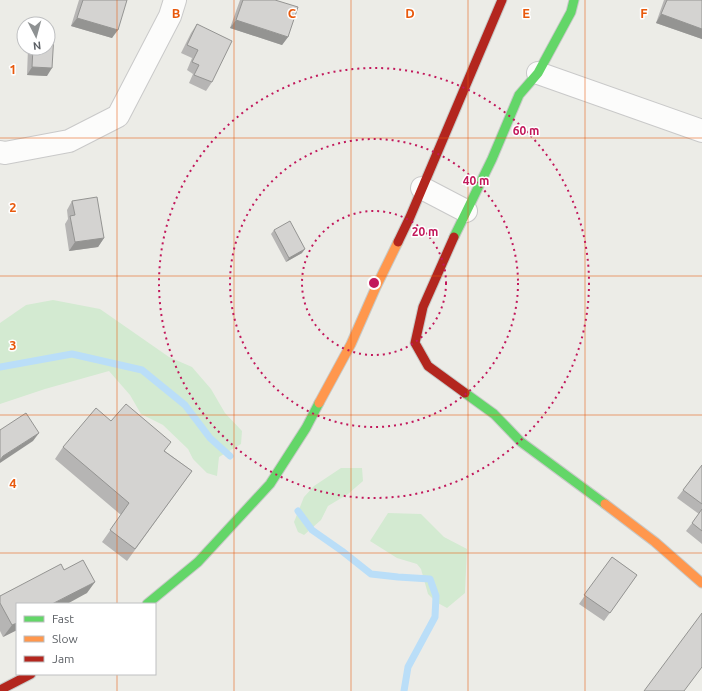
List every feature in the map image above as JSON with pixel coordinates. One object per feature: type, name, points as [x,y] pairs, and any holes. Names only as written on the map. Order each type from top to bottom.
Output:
[{"type":"street","points":[[0,152],[69,141],[118,116],[170,16],[176,0]]},
{"type":"street","points":[[148,603],[198,562],[270,484],[306,428],[351,344],[422,188],[502,0]]},
{"type":"street","points":[[574,0],[571,12],[538,73],[519,95],[492,159],[466,211],[423,307],[414,343],[428,366],[494,414],[521,442],[655,542],[702,583]]},
{"type":"street","points":[[538,73],[702,131]]},
{"type":"street","points":[[422,188],[466,211]]},
{"type":"street","points":[[0,690],[29,675]]},
{"type":"green space","points":[[53,300],[100,309],[169,357],[192,367],[211,389],[225,413],[242,431],[241,444],[219,457],[217,476],[207,473],[193,459],[188,449],[163,425],[141,414],[130,395],[109,371],[45,389],[0,404],[0,323],[26,305]]},
{"type":"green space","points":[[341,468],[362,468],[363,481],[348,494],[328,506],[321,520],[304,535],[298,532],[294,522],[304,497],[314,486]]},
{"type":"green space","points":[[388,513],[421,514],[444,537],[467,549],[465,593],[447,608],[436,602],[428,594],[421,569],[417,564],[397,558],[370,541]]},
{"type":"building","points":[[83,0],[127,0],[118,30],[77,18]]},
{"type":"building","points":[[243,0],[275,0],[298,7],[288,37],[236,20]]},
{"type":"building","points":[[667,0],[702,0],[702,29],[661,14]]},
{"type":"building","points":[[197,24],[232,41],[212,82],[194,75],[199,65],[192,62],[198,50],[187,45]]},
{"type":"building","points":[[33,56],[53,56],[52,68],[32,67]]},
{"type":"building","points":[[97,197],[104,238],[75,242],[70,216],[75,215],[72,201]]},
{"type":"building","points":[[290,221],[305,249],[289,258],[274,230]]},
{"type":"building","points":[[126,404],[171,442],[164,451],[192,471],[135,549],[110,530],[129,503],[63,447],[96,408],[111,421]]},
{"type":"building","points":[[26,413],[39,433],[3,456],[0,460],[0,430]]},
{"type":"building","points":[[702,465],[702,504],[683,490]]},
{"type":"building","points":[[702,509],[702,531],[692,523]]},
{"type":"building","points":[[612,557],[637,575],[610,613],[584,595]]},
{"type":"building","points":[[83,560],[95,582],[54,603],[16,603],[16,623],[12,625],[0,603],[0,596],[61,564],[64,570]]},
{"type":"building","points":[[702,613],[702,667],[684,691],[644,691]]},
{"type":"waterway","points":[[0,367],[72,354],[142,370],[185,405],[210,438],[230,456]]},
{"type":"waterway","points":[[298,511],[312,530],[371,574],[430,579],[436,596],[435,617],[408,667],[404,691]]},
{"type":"traffic: fast","points":[[454,237],[492,159],[519,95],[538,73],[571,12],[574,0]]},
{"type":"traffic: fast","points":[[465,393],[494,414],[521,442],[605,504]]},
{"type":"traffic: fast","points":[[148,603],[198,562],[270,484],[306,428],[319,403]]},
{"type":"traffic: slow","points":[[319,403],[351,344],[398,242]]},
{"type":"traffic: slow","points":[[605,504],[655,542],[702,583]]},
{"type":"traffic: jam","points":[[398,242],[502,0]]},
{"type":"traffic: jam","points":[[454,237],[423,307],[415,343],[428,366],[465,393]]},
{"type":"traffic: jam","points":[[0,690],[29,675]]}]
